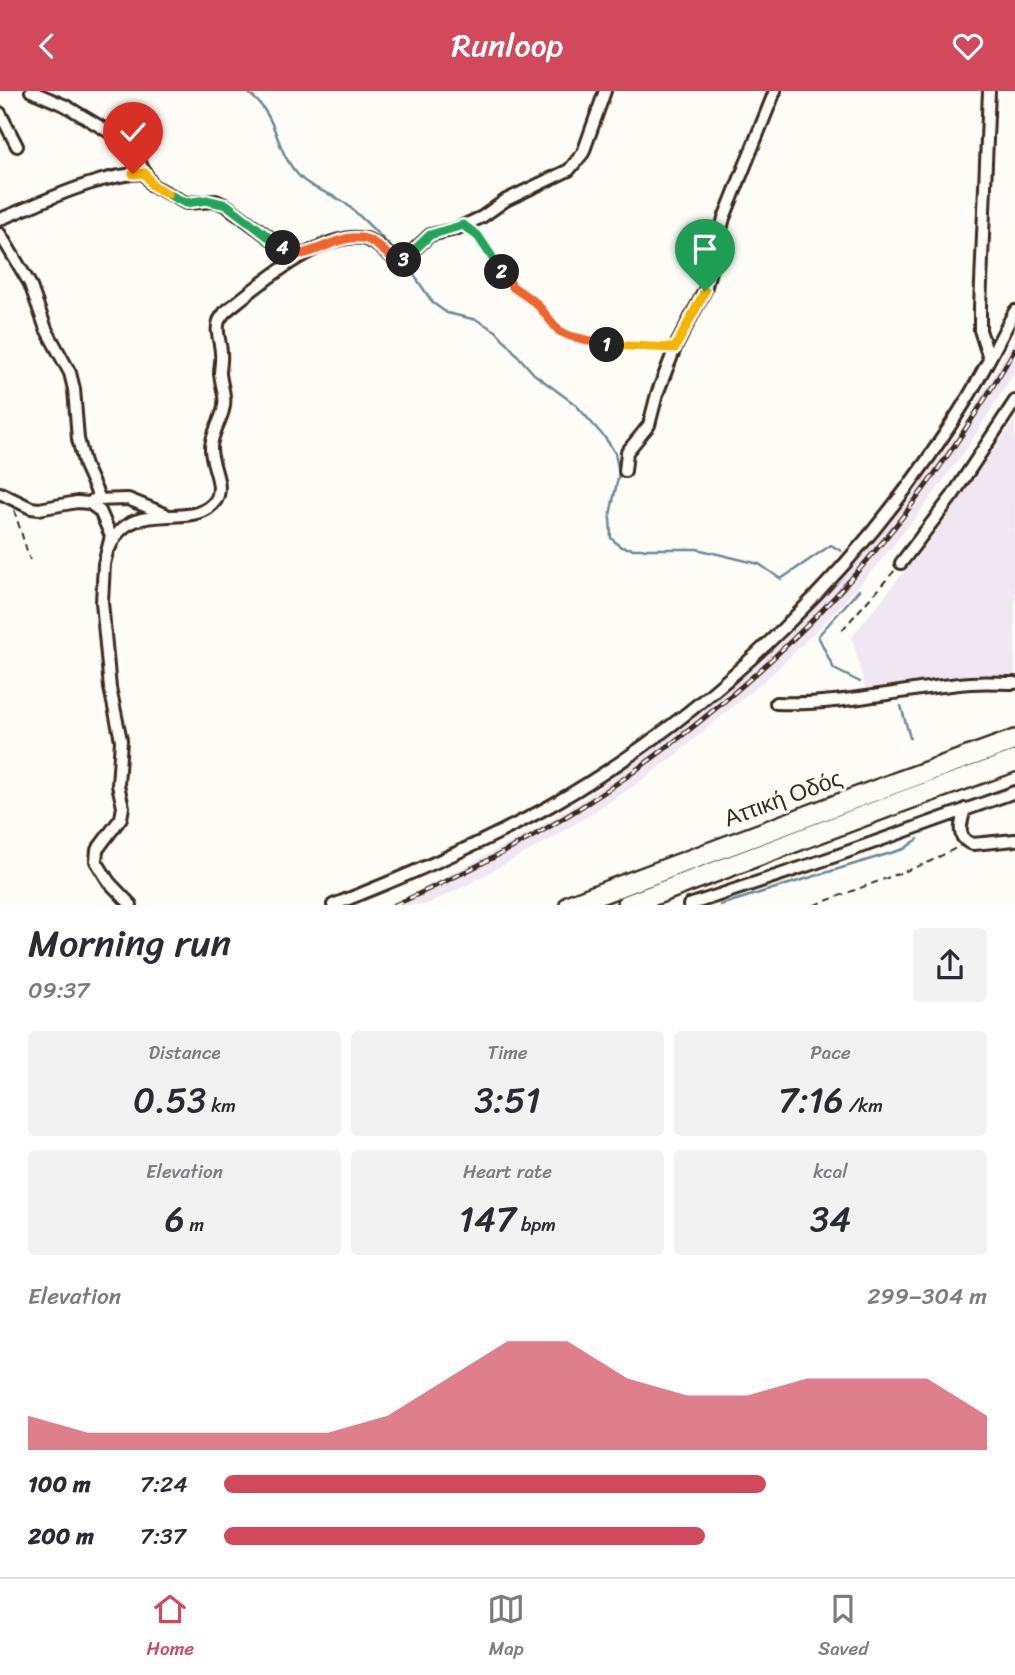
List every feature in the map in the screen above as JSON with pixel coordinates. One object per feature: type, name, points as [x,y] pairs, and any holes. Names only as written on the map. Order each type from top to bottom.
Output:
[{"type":"highway","name":"Αττική Οδός","points":[[570,905],[1015,740]]},
{"type":"highway","name":"Αττική Οδός","points":[[627,905],[1015,761]]},
{"type":"street","points":[[31,91],[66,106],[130,144],[152,185],[186,203],[206,200],[227,205],[292,253],[310,253]]},
{"type":"street","points":[[131,905],[108,882],[96,862],[97,851],[121,818],[123,807],[118,785],[121,740],[110,688],[102,602],[104,564],[114,534],[124,527],[152,516],[193,514],[211,506],[218,497],[219,487],[211,445],[225,398],[220,370],[222,355],[219,319],[293,260],[338,240],[368,240],[393,259],[403,260],[430,235],[482,217],[506,200],[569,170],[583,153],[605,91]]},
{"type":"street","points":[[625,471],[627,452],[649,425],[657,394],[675,348],[705,291],[724,218],[775,91]]},
{"type":"street","points":[[989,91],[980,307],[981,330],[989,359]]},
{"type":"street","points":[[0,113],[17,146]]},
{"type":"street","points":[[0,219],[101,181],[120,175],[145,173]]},
{"type":"street","points":[[0,234],[30,284],[46,329],[70,373],[78,439],[85,466],[100,499]]},
{"type":"street","points":[[279,271],[283,265],[281,246]]},
{"type":"street","points":[[333,905],[435,864],[551,806],[676,722],[746,663],[793,619],[849,558],[914,476],[967,400],[1015,311]]},
{"type":"street","points":[[901,563],[953,495],[1015,401]]},
{"type":"street","points":[[0,493],[31,508],[100,499],[128,499],[168,515]]},
{"type":"street","points":[[78,502],[89,503],[100,511],[110,536],[110,547]]},
{"type":"street","points":[[776,703],[817,703],[973,683],[1015,683]]},
{"type":"street","points":[[689,905],[1015,792]]},
{"type":"street","points":[[965,809],[960,829],[961,837],[967,842],[973,844],[1015,840]]},
{"type":"path","points":[[463,225],[474,231],[505,278],[536,303],[559,331],[589,342],[619,347],[675,348]]},
{"type":"path","points":[[13,498],[15,515],[30,560]]},
{"type":"path","points":[[842,630],[901,563]]},
{"type":"path","points":[[815,905],[937,859],[967,842]]},
{"type":"shaded area","points":[[1015,339],[1015,371],[965,451],[874,569],[773,673],[672,758],[553,838],[425,905],[386,905],[536,829],[581,801],[688,722],[783,641],[876,540],[920,485],[966,421]]},
{"type":"shaded area","points":[[1015,419],[1015,676],[975,677],[866,692],[852,637],[946,519]]},
{"type":"waterway","points":[[246,91],[265,111],[284,154],[299,176],[310,185],[345,203],[392,248]]},
{"type":"waterway","points":[[406,263],[433,303],[447,313],[477,320],[496,331],[534,374],[576,405],[606,439],[615,453],[619,473],[610,515],[611,538],[621,547],[697,549],[759,564],[781,579],[831,545],[841,551]]},
{"type":"waterway","points":[[859,590],[818,636],[834,669],[860,682]]},
{"type":"waterway","points":[[901,706],[910,738]]},
{"type":"waterway","points":[[720,905],[904,849],[918,839]]},
{"type":"railway","points":[[395,905],[506,851],[587,803],[678,738],[766,664],[845,585],[899,522],[952,450],[1015,349]]},
{"type":"route","points":[[133,174],[145,173],[152,185],[186,203],[206,200],[227,205],[292,253],[310,253],[338,240],[353,238],[368,240],[393,259],[403,260],[430,235],[463,225],[474,231],[513,287],[536,303],[559,331],[589,342],[633,348],[675,348],[705,291]]}]
